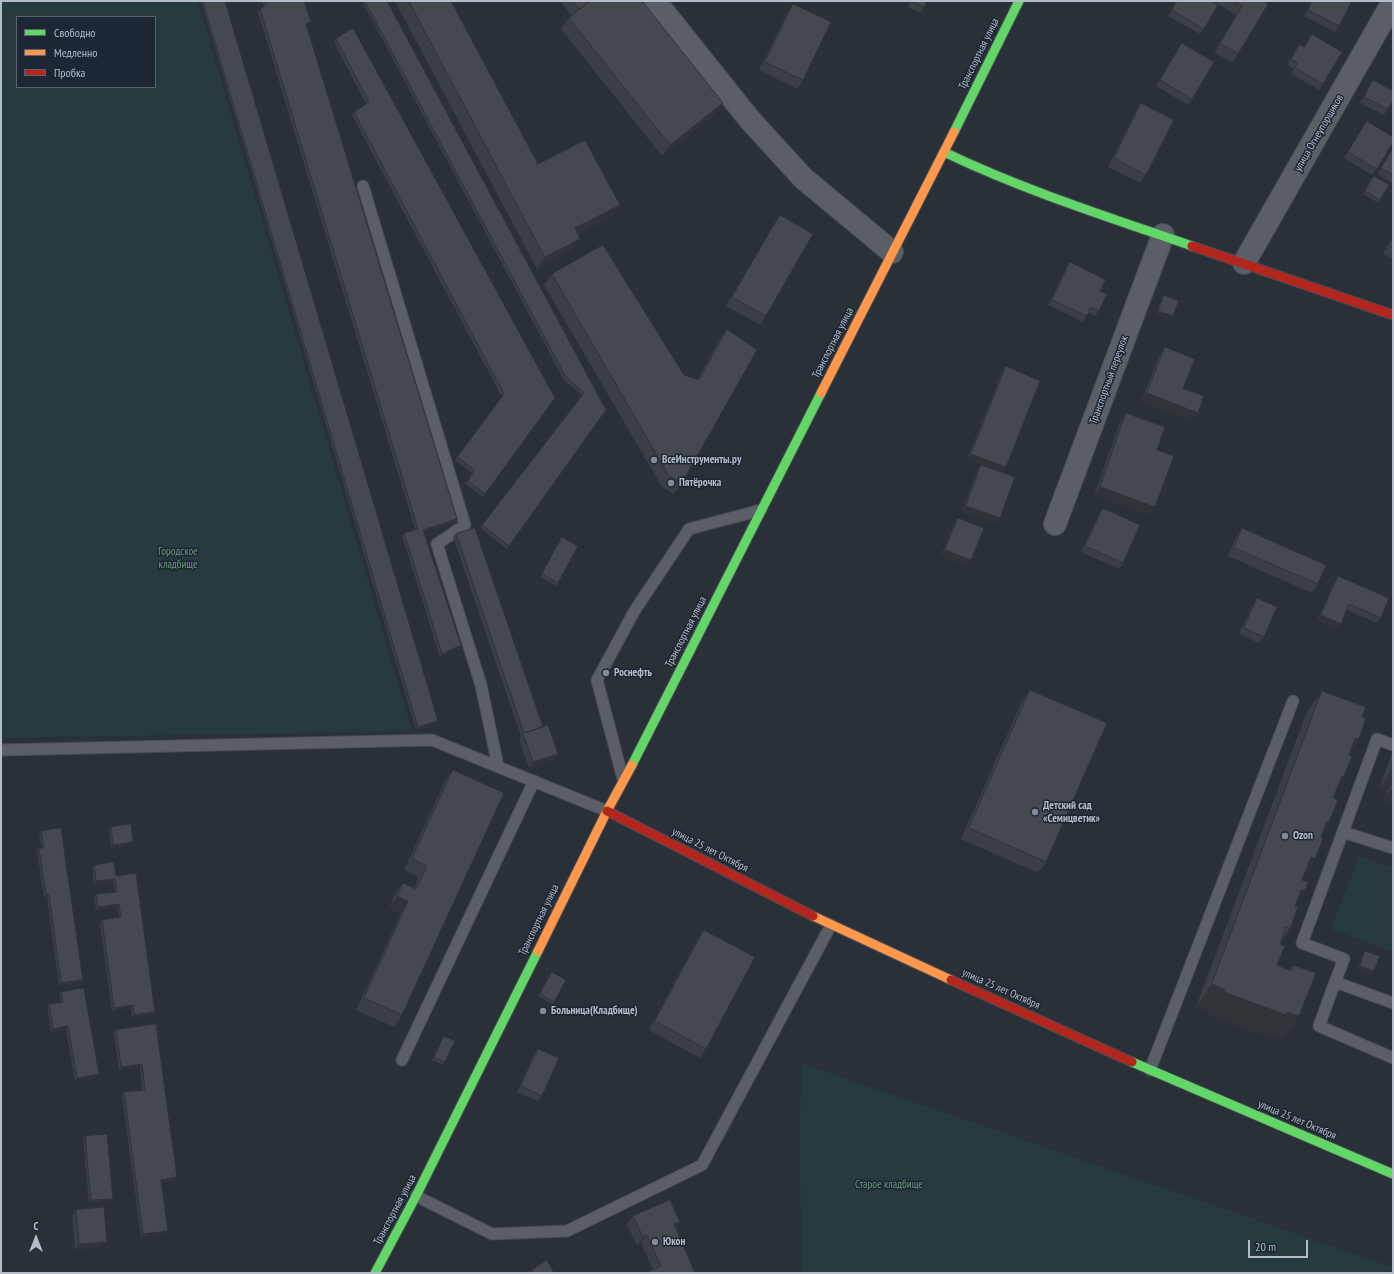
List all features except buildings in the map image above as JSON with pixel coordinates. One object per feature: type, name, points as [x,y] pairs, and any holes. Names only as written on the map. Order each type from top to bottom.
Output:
[{"type":"main road","name":"Транспортная улица","points":[[375,1273],[416,1196],[607,811],[624,781],[944,152],[1019,1]]},
{"type":"main road","points":[[944,152],[973,166],[1087,210],[1393,315]]},
{"type":"main road","name":"улица 25 лет Октября","points":[[607,811],[832,925],[1150,1070],[1393,1174]]},
{"type":"street","points":[[655,1],[750,120],[803,178],[892,252]]},
{"type":"street","name":"улица Огнеупорщиков","points":[[1244,263],[1393,2]]},
{"type":"street","name":"Транспортный переулок","points":[[1055,524],[1162,235]]},
{"type":"lane","points":[[363,186],[464,525],[437,544],[481,685],[498,766]]},
{"type":"lane","points":[[624,781],[597,680],[635,610],[689,529],[761,510]]},
{"type":"lane","points":[[1150,1070],[1293,701]]},
{"type":"lane","points":[[1393,745],[1377,739],[1302,943],[1344,958],[1319,1026],[1393,1058]]},
{"type":"lane","points":[[1,750],[432,740],[607,811]]},
{"type":"lane","points":[[402,1060],[534,781]]},
{"type":"lane","points":[[1343,832],[1393,848]]},
{"type":"lane","points":[[416,1196],[492,1234],[567,1231],[702,1165],[832,925]]},
{"type":"lane","points":[[1335,982],[1393,1003]]},
{"type":"green space","name":"Городское кладбище","points":[[1,1],[198,1],[412,731],[1,738]]},
{"type":"green space","points":[[1359,856],[1393,868],[1393,952],[1331,929]]},
{"type":"green space","name":"Старое кладбище","points":[[801,1063],[1393,1267],[1393,1273],[801,1273]]},
{"type":"traffic: fast","points":[[954,132],[1019,1]]},
{"type":"traffic: fast","points":[[944,152],[1035,191],[1097,214],[1192,246]]},
{"type":"traffic: fast","points":[[632,765],[821,393]]},
{"type":"traffic: fast","points":[[375,1273],[416,1196],[538,951]]},
{"type":"traffic: fast","points":[[1132,1062],[1393,1174]]},
{"type":"traffic: slow","points":[[821,393],[954,132]]},
{"type":"traffic: slow","points":[[538,951],[607,811],[632,765]]},
{"type":"traffic: slow","points":[[813,916],[951,980]]},
{"type":"traffic: jam","points":[[1192,246],[1393,315]]},
{"type":"traffic: jam","points":[[607,811],[813,916]]},
{"type":"traffic: jam","points":[[951,980],[1132,1062]]},
{"type":"place","name":"ВсеИнструменты.ру","points":[[654,460]]},
{"type":"place","name":"Пятёрочка","points":[[671,483]]},
{"type":"place","name":"Роснефть","points":[[606,673]]},
{"type":"place","name":"Детский сад «Семицветик»","points":[[1035,812]]},
{"type":"place","name":"Ozon","points":[[1285,836]]},
{"type":"place","name":"Больница(Кладбище)","points":[[543,1011]]},
{"type":"place","name":"Юкон","points":[[655,1242]]}]
